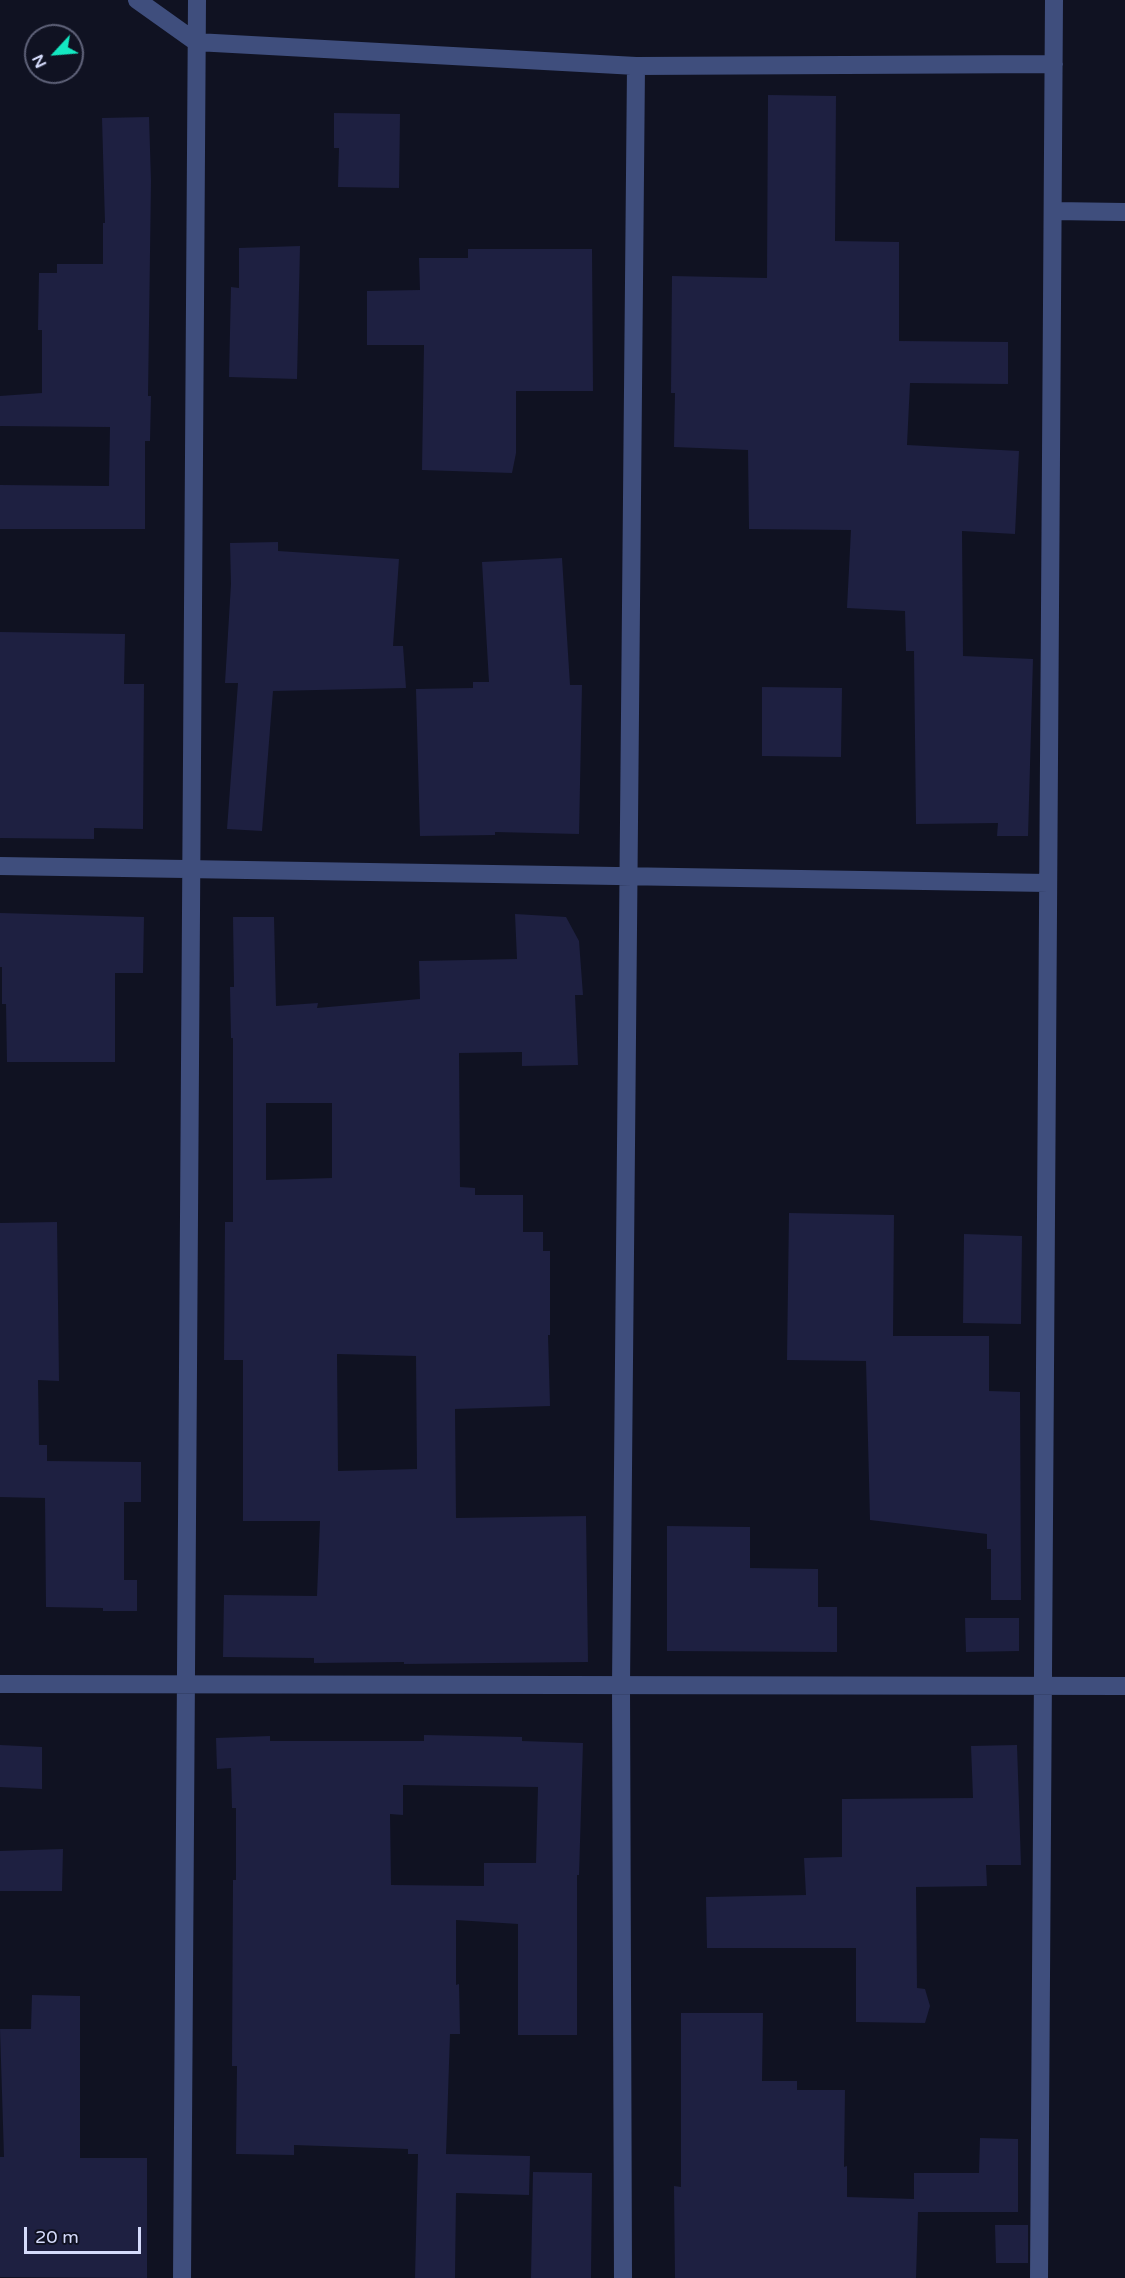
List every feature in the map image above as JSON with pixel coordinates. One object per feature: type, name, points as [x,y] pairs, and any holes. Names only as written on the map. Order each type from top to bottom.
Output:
[{"type":"street","points":[[137,0],[196,42],[636,66],[1054,64]]},
{"type":"street","points":[[182,2278],[197,0]]},
{"type":"street","points":[[1039,2278],[1054,0]]},
{"type":"street","points":[[623,2278],[621,1685],[636,66]]},
{"type":"street","points":[[1053,211],[1125,212]]},
{"type":"street","points":[[0,866],[1048,883]]},
{"type":"street","points":[[0,1684],[1125,1686]]},
{"type":"building","points":[[768,95],[836,96],[835,241],[899,242],[899,341],[1008,342],[1008,384],[910,383],[907,445],[1019,451],[1015,534],[962,531],[963,656],[1033,659],[1028,836],[997,836],[998,823],[916,824],[914,651],[906,651],[905,611],[847,608],[851,530],[749,529],[748,450],[674,447],[675,393],[671,393],[672,276],[767,278]]},
{"type":"building","points":[[334,113],[400,114],[399,188],[338,187],[339,148],[334,148]]},
{"type":"building","points":[[149,117],[151,181],[148,396],[151,396],[150,441],[145,441],[145,529],[0,529],[0,485],[109,486],[110,427],[0,426],[0,396],[42,393],[42,330],[38,330],[39,273],[57,273],[57,264],[103,264],[103,223],[105,223],[102,118]]},
{"type":"building","points":[[300,246],[297,379],[229,377],[231,287],[239,288],[239,248]]},
{"type":"building","points":[[468,249],[592,249],[593,391],[516,391],[516,453],[512,473],[422,470],[424,345],[367,345],[367,291],[420,290],[419,258],[468,258]]},
{"type":"building","points":[[278,542],[278,551],[399,559],[393,646],[403,646],[406,688],[273,691],[262,831],[227,829],[238,683],[225,683],[231,584],[230,543]]},
{"type":"building","points":[[562,558],[570,685],[582,685],[579,834],[495,832],[495,835],[420,836],[416,689],[473,688],[473,682],[489,682],[482,562]]},
{"type":"building","points":[[0,632],[125,634],[124,684],[144,684],[143,829],[94,828],[94,839],[0,838]]},
{"type":"building","points":[[762,687],[842,688],[841,757],[762,756]]},
{"type":"building","points":[[0,913],[144,917],[143,973],[115,973],[115,1062],[7,1062],[6,1004],[2,1004],[2,967],[0,967]]},
{"type":"building","points":[[515,914],[566,917],[579,941],[583,995],[575,995],[578,1065],[522,1066],[522,1052],[459,1053],[460,1187],[475,1188],[475,1195],[523,1195],[523,1232],[543,1232],[543,1251],[550,1251],[550,1335],[548,1335],[550,1406],[455,1409],[456,1518],[586,1516],[588,1662],[314,1663],[314,1658],[223,1657],[224,1595],[317,1596],[320,1521],[243,1521],[243,1360],[224,1360],[225,1222],[233,1222],[233,1038],[231,1038],[230,987],[234,987],[233,917],[274,917],[276,1006],[318,1003],[317,1008],[420,999],[419,961],[517,959]],"holes":[[[266,1103],[332,1103],[332,1178],[266,1180]],[[337,1354],[416,1356],[417,1469],[338,1471]]]},
{"type":"building","points":[[789,1213],[894,1215],[893,1336],[989,1336],[989,1391],[1020,1392],[1021,1600],[991,1600],[991,1549],[987,1549],[987,1534],[870,1520],[866,1361],[787,1360]]},
{"type":"building","points":[[57,1222],[59,1381],[38,1380],[39,1445],[47,1445],[47,1461],[141,1462],[141,1502],[124,1502],[124,1580],[137,1580],[137,1611],[46,1607],[45,1498],[0,1497],[0,1223]]},
{"type":"building","points":[[964,1234],[1022,1236],[1021,1324],[963,1323]]},
{"type":"building","points":[[667,1526],[750,1527],[750,1568],[818,1569],[818,1607],[837,1607],[837,1652],[667,1651]]},
{"type":"building","points":[[965,1618],[1019,1618],[1019,1651],[966,1652]]},
{"type":"building","points":[[424,1735],[522,1737],[522,1741],[583,1743],[579,1875],[577,1875],[577,2035],[518,2035],[518,1924],[456,1920],[456,1985],[459,1984],[460,2034],[450,2034],[446,2154],[530,2156],[529,2195],[456,2193],[455,2278],[415,2278],[418,2154],[408,2154],[408,2149],[294,2145],[294,2155],[236,2154],[237,2066],[232,2066],[233,1880],[236,1880],[236,1808],[232,1808],[231,1768],[217,1769],[216,1738],[270,1736],[270,1741],[424,1741]],"holes":[[[403,1785],[538,1787],[536,1863],[484,1863],[484,1886],[391,1885],[390,1814],[403,1815]]]},
{"type":"building","points":[[0,1745],[42,1747],[42,1789],[0,1787]]},
{"type":"building","points":[[1017,1745],[1021,1865],[986,1865],[987,1886],[916,1887],[917,1988],[925,1989],[930,2006],[925,2023],[856,2022],[856,1948],[707,1948],[706,1897],[806,1895],[804,1858],[842,1857],[842,1799],[973,1798],[971,1746]]},
{"type":"building","points":[[63,1849],[62,1891],[0,1891],[0,1851]]},
{"type":"building","points":[[32,1995],[80,1996],[80,2158],[147,2158],[147,2278],[0,2277],[0,2157],[4,2157],[0,2029],[31,2029]]},
{"type":"building","points":[[681,2013],[763,2013],[762,2081],[797,2081],[797,2090],[845,2090],[844,2167],[847,2166],[847,2197],[914,2199],[914,2173],[979,2173],[980,2138],[1018,2139],[1018,2212],[918,2212],[916,2278],[675,2278],[674,2186],[681,2187]]},
{"type":"building","points":[[533,2172],[592,2173],[591,2278],[531,2278]]},
{"type":"building","points":[[995,2225],[1028,2225],[1028,2263],[996,2263]]}]
